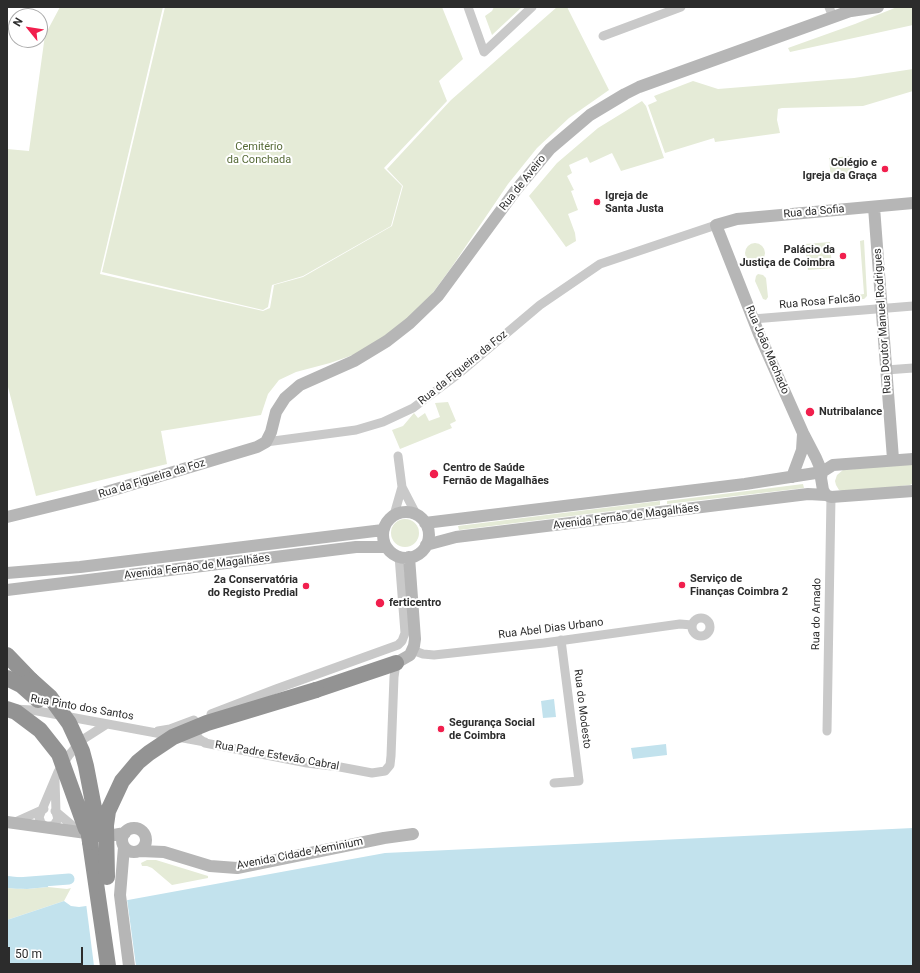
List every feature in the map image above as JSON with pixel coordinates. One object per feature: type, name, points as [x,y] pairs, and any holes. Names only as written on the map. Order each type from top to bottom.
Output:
[{"type":"highway","points":[[7,655],[50,697],[69,722],[82,751],[96,813],[114,878]]},
{"type":"highway","points":[[118,966],[114,878],[106,825],[108,811],[122,781],[138,762],[173,737],[208,723],[316,690],[396,663]]},
{"type":"highway","points":[[7,667],[31,680]]},
{"type":"highway","points":[[7,678],[21,685],[56,717],[78,759],[85,837],[108,966]]},
{"type":"highway","points":[[7,709],[16,712],[40,730],[59,754],[85,837]]},
{"type":"main road","name":"Rua de Aveiro","points":[[266,442],[271,432],[276,412],[285,398],[300,385],[354,361],[387,341],[410,323],[438,296],[516,190],[550,149],[590,115],[639,87],[831,12],[850,8],[878,7]]},
{"type":"main road","name":"Rua da Sofia","points":[[716,224],[737,219],[913,204]]},
{"type":"main road","name":"Rua Doutor Manuel Rodrigues","points":[[874,207],[893,459]]},
{"type":"main road","name":"Rua João Machado","points":[[716,224],[753,319],[803,433],[822,472]]},
{"type":"main road","points":[[792,477],[802,450],[803,433]]},
{"type":"main road","name":"Rua da Figueira da Foz","points":[[7,517],[93,496],[257,447],[266,442]]},
{"type":"main road","name":"Avenida Fernão de Magalhães","points":[[425,523],[745,484],[822,472],[833,465],[893,459],[913,459]]},
{"type":"main road","points":[[822,472],[821,478],[823,490],[828,496]]},
{"type":"main road","name":"Avenida Fernão de Magalhães","points":[[426,545],[456,537],[808,494],[828,496],[913,491]]},
{"type":"main road","points":[[401,512],[409,512],[416,514],[425,523],[428,534],[426,545],[422,551],[416,555],[404,557],[394,554],[386,546],[383,536],[384,530],[387,522],[394,515],[401,512]]},
{"type":"main road","name":"Avenida Fernão de Magalhães","points":[[7,573],[80,567],[384,530]]},
{"type":"main road","name":"Avenida Fernão de Magalhães","points":[[7,590],[361,547],[386,546]]},
{"type":"main road","points":[[396,663],[404,660],[410,655],[415,639],[404,557]]},
{"type":"main road","points":[[9,822],[46,827],[85,837],[108,836],[124,841],[129,851],[164,852]]},
{"type":"main road","points":[[129,966],[120,900],[114,878],[128,830],[137,829],[144,833],[146,837],[164,852]]},
{"type":"main road","name":"Avenida Cidade Aeminium","points":[[164,852],[210,866],[237,868],[384,838],[413,834]]},
{"type":"main road","points":[[114,878],[146,845],[146,837]]},
{"type":"street","points":[[468,7],[484,52],[532,7]]},
{"type":"street","points":[[603,36],[681,7]]},
{"type":"street","name":"Rua da Figueira da Foz","points":[[266,442],[356,430],[383,422],[413,408],[457,375],[540,305],[600,264],[716,224]]},
{"type":"street","name":"Rua Rosa Falcão","points":[[753,319],[913,306]]},
{"type":"street","points":[[886,370],[913,368]]},
{"type":"street","points":[[398,456],[402,487],[416,514]]},
{"type":"street","points":[[394,515],[402,487]]},
{"type":"street","name":"Rua do Arnado","points":[[827,731],[828,496]]},
{"type":"street","points":[[152,732],[170,729],[398,645],[402,641],[405,633],[404,557]]},
{"type":"street","name":"Rua Abel Dias Urbano","points":[[412,650],[423,654],[434,655],[680,624],[692,625]]},
{"type":"street","name":"Rua do Modesto","points":[[554,783],[579,781],[561,640]]},
{"type":"street","name":"Rua Padre Estevão Cabral","points":[[197,719],[195,727],[198,738],[205,743],[372,774],[385,771],[390,765],[391,756],[394,677],[396,663]]},
{"type":"street","name":"Rua Pinto dos Santos","points":[[7,709],[32,710],[205,743]]},
{"type":"street","points":[[55,780],[56,812],[58,819],[56,824],[52,827],[46,827],[43,825],[39,817],[42,811],[55,780],[61,767],[80,743],[93,732],[107,724]]},
{"type":"street","points":[[9,822],[49,808],[56,812],[85,837]]},
{"type":"green space","points":[[60,7],[163,7],[100,274],[263,311],[270,308],[274,285],[303,277],[392,226],[403,186],[387,169],[451,100],[557,7],[567,7],[609,90],[569,118],[537,148],[508,184],[429,298],[394,331],[356,354],[296,372],[279,380],[268,394],[261,415],[161,431],[167,464],[36,496],[7,383],[7,149],[29,151],[43,48],[48,48],[48,29]]},
{"type":"green space","name":"Cemitério da Conchada","points":[[165,7],[442,7],[463,59],[439,81],[447,101],[384,168],[402,186],[391,226],[303,276],[272,285],[268,307],[263,310],[102,272]]},
{"type":"green space","points":[[494,7],[522,7],[492,35],[485,16],[492,11]]},
{"type":"green space","points":[[897,7],[913,7],[913,25],[790,52],[788,48],[855,24]]},
{"type":"green space","points":[[913,69],[913,91],[863,106],[778,109],[777,120],[780,133],[715,142],[714,138],[665,153],[648,105],[657,101],[654,96],[693,81],[718,89],[854,78]]},
{"type":"green space","points":[[642,101],[646,106],[664,158],[621,171],[612,153],[590,163],[587,157],[569,165],[572,173],[567,176],[574,190],[571,191],[578,210],[568,214],[575,233],[576,241],[566,247],[529,196],[557,163],[598,128]]},
{"type":"green space","points":[[851,156],[853,179],[831,180],[829,158]]},
{"type":"green space","points":[[864,240],[867,296],[864,299],[848,300],[847,296],[864,294],[860,241]]},
{"type":"green space","points":[[830,242],[832,268],[808,270],[805,244]]},
{"type":"green space","points":[[755,243],[762,246],[765,253],[762,260],[755,263],[748,260],[745,253],[748,246]]},
{"type":"green space","points":[[758,274],[763,275],[766,278],[768,297],[766,300],[763,299],[755,281]]},
{"type":"green space","points":[[841,296],[842,301],[804,304],[804,300]]},
{"type":"green space","points":[[448,402],[456,421],[450,424],[452,428],[400,449],[392,430],[403,426],[414,413],[418,418],[425,413],[429,421],[440,417],[435,403]]},
{"type":"green space","points":[[910,464],[913,465],[913,483],[910,485],[846,492],[839,490],[836,485],[835,481],[837,475],[843,470]]},
{"type":"green space","points":[[803,484],[804,488],[667,504],[667,501]]},
{"type":"green space","points":[[660,501],[660,505],[459,530],[458,526]]},
{"type":"green space","points":[[405,519],[415,523],[419,533],[415,543],[405,547],[395,543],[391,533],[395,523]]},
{"type":"green space","points":[[147,860],[156,860],[208,876],[208,878],[172,885],[152,868],[142,866],[141,863]]},
{"type":"green space","points":[[48,887],[71,888],[64,901],[7,920],[7,888],[27,889]]},
{"type":"water","points":[[554,699],[556,717],[543,718],[541,701]]},
{"type":"water","points":[[666,744],[667,755],[633,759],[631,748]]},
{"type":"water","points":[[913,828],[913,966],[7,966],[7,920],[64,901],[71,906],[79,907],[128,900],[385,853]]},
{"type":"water","points":[[7,876],[27,878],[47,876],[48,887],[27,889],[7,888]]},
{"type":"pier","points":[[127,899],[136,966],[94,966],[86,903]]},
{"type":"waterway","points":[[7,882],[17,883],[69,879]]},
{"type":"place","name":"Colégio e Igreja da Graça","points":[[885,169]]},
{"type":"place","name":"Igreja de Santa Justa","points":[[597,202]]},
{"type":"place","name":"Palácio da Justiça de Coimbra","points":[[843,256]]},
{"type":"place","name":"Nutribalance","points":[[810,412]]},
{"type":"place","name":"Centro de Saúde Fernão de Magalhães","points":[[434,474]]},
{"type":"place","name":"Serviço de Finanças Coimbra 2","points":[[682,585]]},
{"type":"place","name":"2a Conservatória do Registo Predial","points":[[306,586]]},
{"type":"place","name":"ferticentro","points":[[380,603]]},
{"type":"place","name":"Segurança Social de Coimbra","points":[[441,729]]}]
